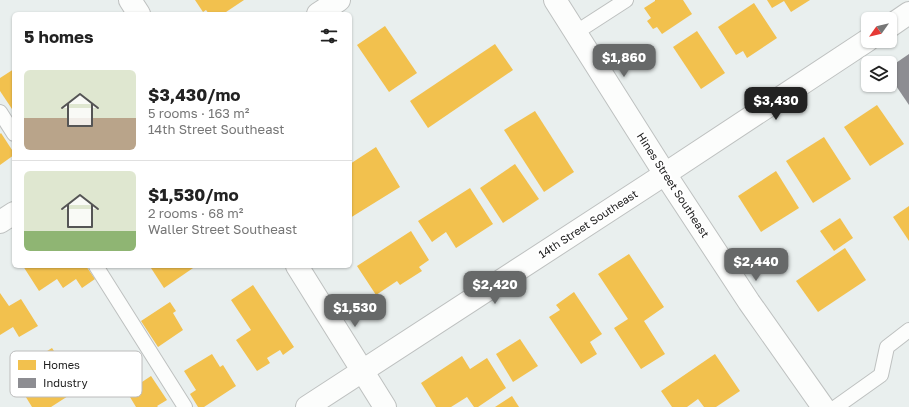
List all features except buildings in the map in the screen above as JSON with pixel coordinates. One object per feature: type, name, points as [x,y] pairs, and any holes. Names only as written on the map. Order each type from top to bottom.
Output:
[{"type":"street","points":[[130,0],[138,12]]},
{"type":"street","points":[[321,12],[339,0]]},
{"type":"street","name":"Hines Street Southeast","points":[[555,0],[665,174],[749,302],[823,407]]},
{"type":"street","points":[[897,21],[909,13]]},
{"type":"street","name":"14th Street Southeast","points":[[307,407],[861,45]]},
{"type":"street","points":[[0,222],[12,214]]},
{"type":"street","points":[[298,268],[385,407]]},
{"type":"lane","points":[[576,33],[626,0]]},
{"type":"lane","points":[[0,112],[12,131]]},
{"type":"lane","points":[[97,268],[185,407]]},
{"type":"lane","points":[[836,407],[881,375],[887,348],[909,330]]}]
